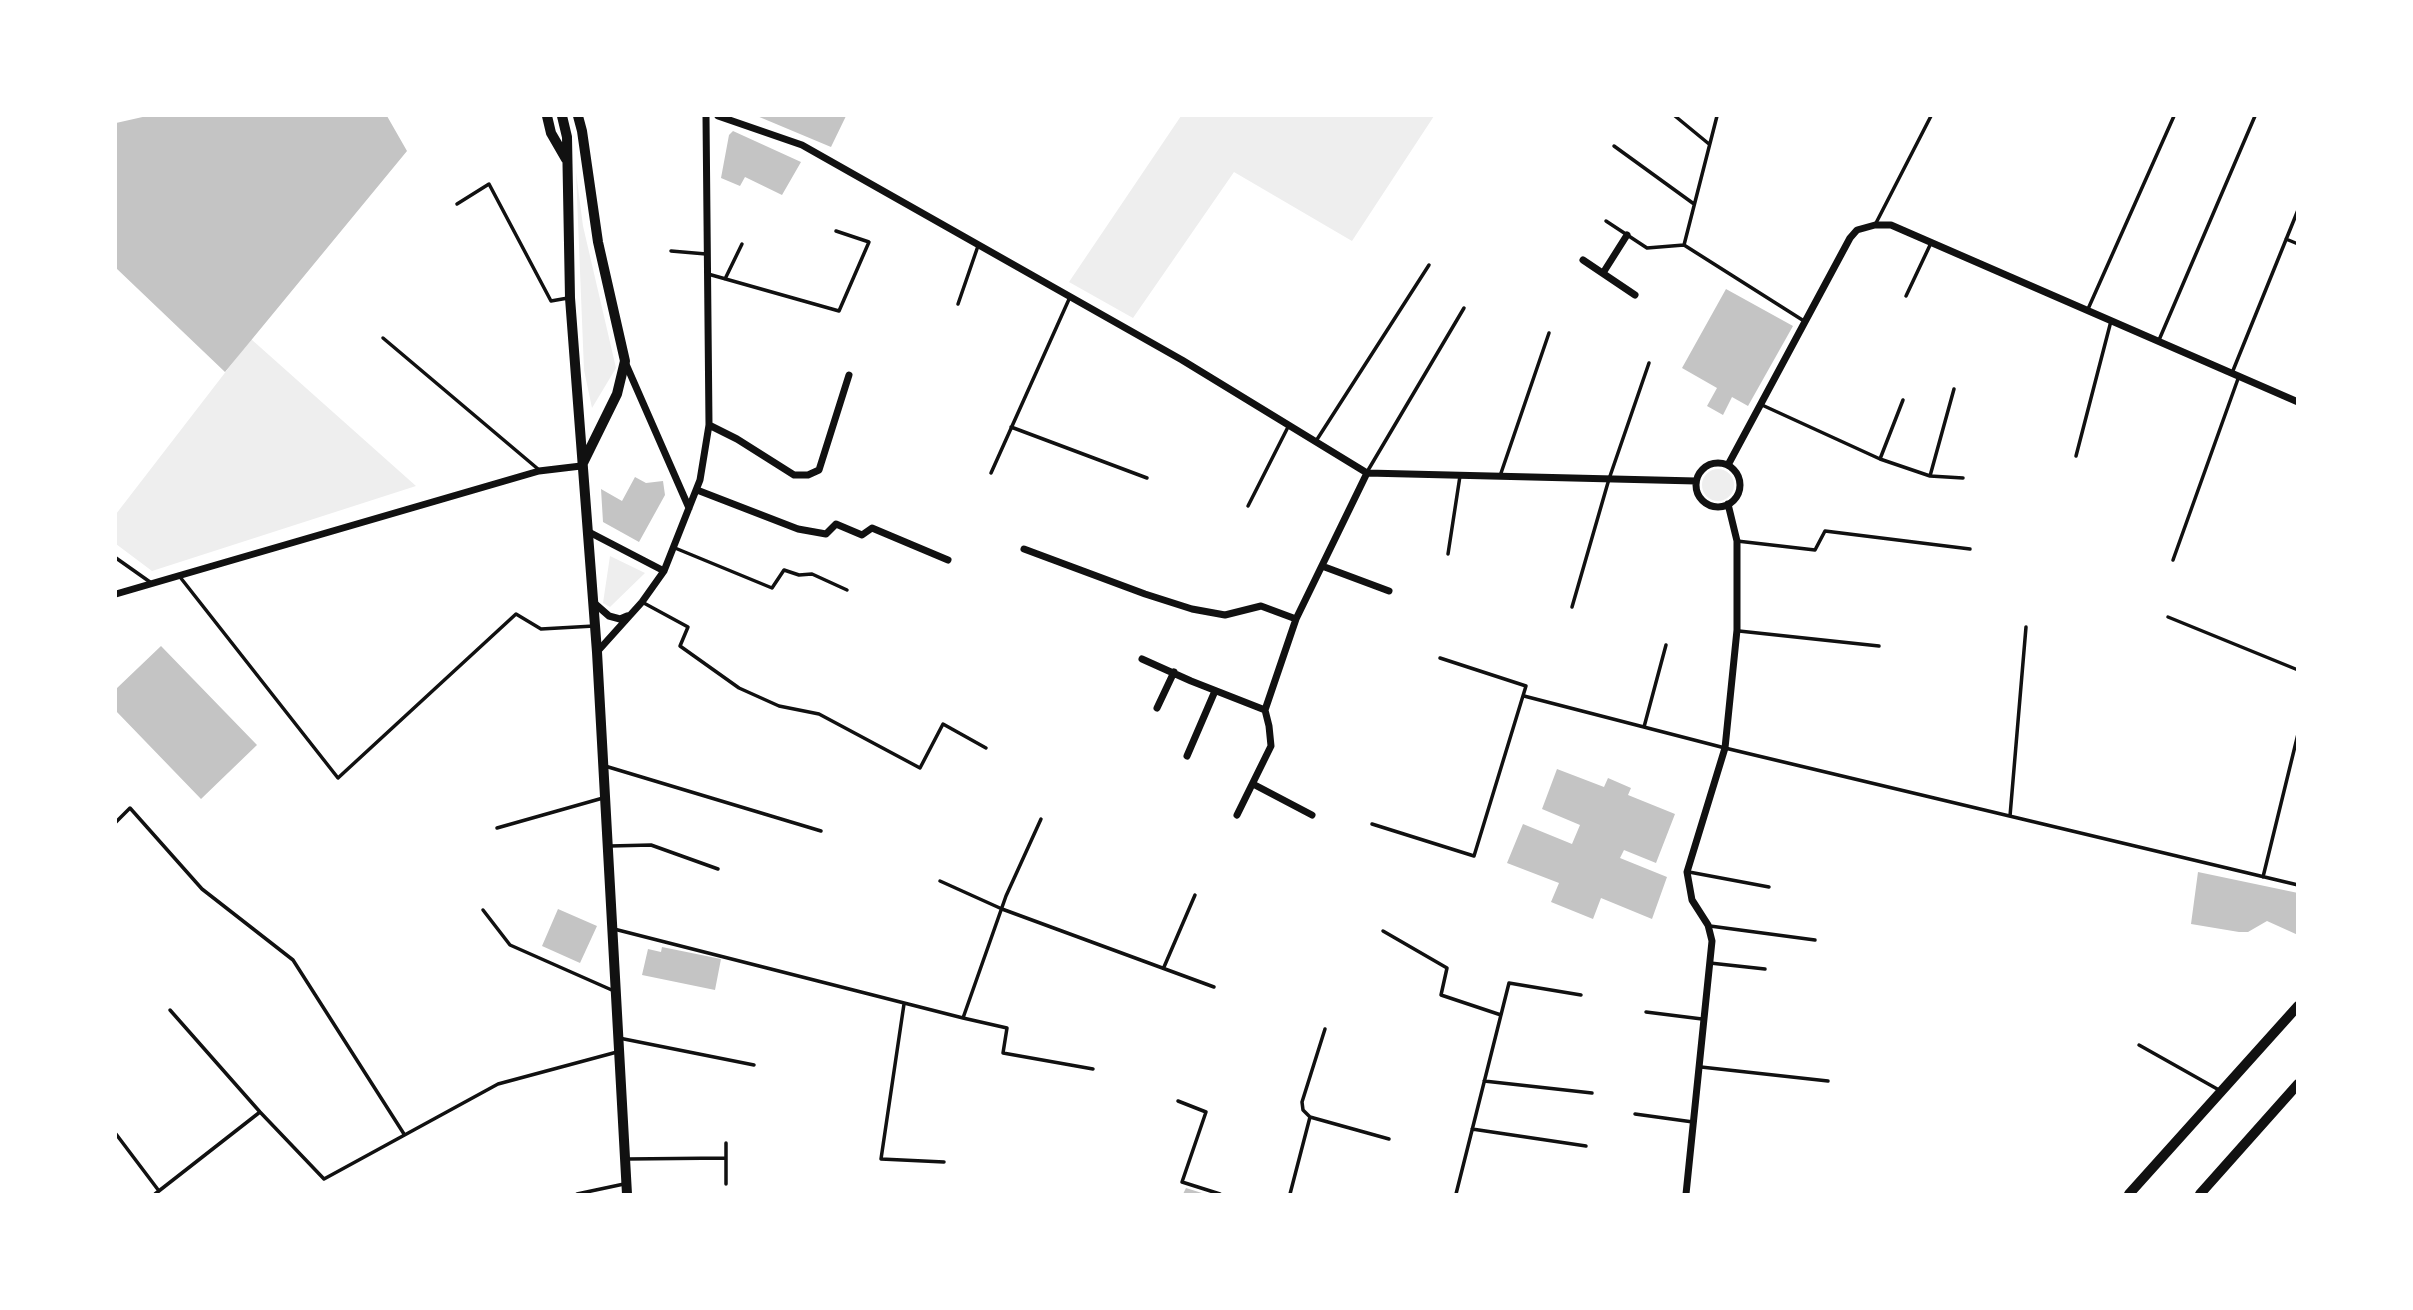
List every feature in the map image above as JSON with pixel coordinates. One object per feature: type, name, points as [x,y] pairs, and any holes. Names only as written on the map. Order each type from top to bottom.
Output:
[{"type":"main road","points":[[2130,1195],[2298,1006]]},
{"type":"main road","points":[[2200,1195],[2298,1084]]},
{"type":"street","points":[[547,116],[551,133],[567,160]]},
{"type":"street","points":[[562,116],[567,137],[570,298],[597,652],[627,1195]]},
{"type":"street","points":[[578,116],[598,242],[625,361],[690,509]]},
{"type":"street","points":[[597,652],[642,602],[664,571],[697,490],[709,425],[706,116]]},
{"type":"street","points":[[718,116],[802,145],[1071,296],[1367,473],[1696,481]]},
{"type":"street","points":[[1728,465],[1850,238],[1857,230],[1875,225],[1891,225],[2298,402]]},
{"type":"street","points":[[1603,273],[1627,235]]},
{"type":"street","points":[[1583,260],[1635,295]]},
{"type":"street","points":[[581,466],[617,394],[625,361]]},
{"type":"street","points":[[709,425],[737,439],[794,475],[808,475],[819,470],[849,375]]},
{"type":"street","points":[[1717,462],[1728,465],[1737,473],[1741,485],[1737,496],[1728,505],[1717,507],[1705,503],[1697,493],[1696,481],[1705,466],[1717,462]]},
{"type":"street","points":[[116,594],[539,471],[581,466]]},
{"type":"street","points":[[1237,815],[1271,746],[1265,710],[1296,619],[1367,473]]},
{"type":"street","points":[[697,490],[798,529],[826,534],[836,524],[862,534],[872,527],[948,560]]},
{"type":"street","points":[[1686,1195],[1712,941],[1708,925],[1692,900],[1687,872],[1725,748],[1737,631],[1737,541],[1728,505]]},
{"type":"street","points":[[587,531],[664,571]]},
{"type":"street","points":[[1024,549],[1192,609],[1225,615],[1261,606],[1296,619]]},
{"type":"street","points":[[1322,566],[1390,591]]},
{"type":"street","points":[[592,601],[603,612],[615,618],[632,613]]},
{"type":"street","points":[[1142,659],[1265,710]]},
{"type":"street","points":[[1157,708],[1174,672]]},
{"type":"street","points":[[1187,756],[1215,691]]},
{"type":"street","points":[[1253,784],[1312,815]]},
{"type":"lane","points":[[1675,116],[1709,144]]},
{"type":"lane","points":[[1684,245],[1717,116]]},
{"type":"lane","points":[[1875,225],[1931,116]]},
{"type":"lane","points":[[2087,311],[2174,116]]},
{"type":"lane","points":[[2159,342],[2255,116]]},
{"type":"lane","points":[[1614,146],[1694,204]]},
{"type":"lane","points":[[457,204],[489,184],[551,301],[570,298]]},
{"type":"lane","points":[[2174,559],[2235,375],[2298,211]]},
{"type":"lane","points":[[1606,221],[1647,248],[1684,245],[1806,322]]},
{"type":"lane","points":[[706,274],[839,311],[869,242],[836,231]]},
{"type":"lane","points":[[2286,239],[2298,244]]},
{"type":"lane","points":[[1906,296],[1931,243]]},
{"type":"lane","points":[[725,279],[742,244]]},
{"type":"lane","points":[[958,304],[978,244]]},
{"type":"lane","points":[[671,251],[706,254]]},
{"type":"lane","points":[[1316,441],[1429,265]]},
{"type":"lane","points":[[991,473],[1071,296]]},
{"type":"lane","points":[[1367,473],[1464,308]]},
{"type":"lane","points":[[2076,456],[2110,321]]},
{"type":"lane","points":[[1500,476],[1549,333]]},
{"type":"lane","points":[[383,338],[539,471]]},
{"type":"lane","points":[[1572,607],[1609,479],[1649,363]]},
{"type":"lane","points":[[1930,476],[1954,389]]},
{"type":"lane","points":[[1880,458],[1903,400]]},
{"type":"lane","points":[[1760,404],[1880,458],[1930,476],[1963,478]]},
{"type":"lane","points":[[1248,506],[1289,425]]},
{"type":"lane","points":[[1011,427],[1147,478]]},
{"type":"lane","points":[[1448,554],[1460,475]]},
{"type":"lane","points":[[1737,541],[1815,550],[1825,531],[1970,549]]},
{"type":"lane","points":[[675,548],[772,588],[784,570],[799,575],[812,574],[847,590]]},
{"type":"lane","points":[[116,558],[152,583]]},
{"type":"lane","points":[[178,575],[338,778],[516,614],[541,629],[594,626]]},
{"type":"lane","points":[[642,602],[688,627],[680,646],[739,688],[779,706],[819,714],[920,768],[943,724],[986,748]]},
{"type":"lane","points":[[2168,617],[2298,670]]},
{"type":"lane","points":[[2010,816],[2026,627]]},
{"type":"lane","points":[[1737,631],[1879,646]]},
{"type":"lane","points":[[1644,727],[1666,645]]},
{"type":"lane","points":[[1372,824],[1474,856],[1526,686],[1440,658]]},
{"type":"lane","points":[[1524,696],[1725,748],[2298,885]]},
{"type":"lane","points":[[2263,877],[2298,734]]},
{"type":"lane","points":[[603,765],[821,831]]},
{"type":"lane","points":[[497,828],[605,797]]},
{"type":"lane","points":[[116,822],[130,808],[202,889],[293,960],[404,1134]]},
{"type":"lane","points":[[963,1018],[1002,909],[1041,819]]},
{"type":"lane","points":[[608,846],[651,845],[718,869]]},
{"type":"lane","points":[[1687,872],[1769,887]]},
{"type":"lane","points":[[940,881],[1002,909],[1214,987]]},
{"type":"lane","points":[[1164,968],[1195,895]]},
{"type":"lane","points":[[483,910],[510,945],[616,992]]},
{"type":"lane","points":[[1708,925],[1815,940]]},
{"type":"lane","points":[[612,928],[1007,1028],[1003,1053],[1093,1069]]},
{"type":"lane","points":[[1383,931],[1447,968],[1441,995],[1501,1015]]},
{"type":"lane","points":[[1710,963],[1765,969]]},
{"type":"lane","points":[[1456,1195],[1509,983],[1581,995]]},
{"type":"lane","points":[[904,1004],[881,1159],[944,1162]]},
{"type":"lane","points":[[170,1010],[324,1180],[498,1084],[619,1051]]},
{"type":"lane","points":[[1646,1012],[1704,1019]]},
{"type":"lane","points":[[1325,1029],[1302,1102],[1303,1110],[1310,1117],[1389,1139]]},
{"type":"lane","points":[[618,1038],[754,1065]]},
{"type":"lane","points":[[2139,1045],[2221,1091]]},
{"type":"lane","points":[[1699,1067],[1828,1080]]},
{"type":"lane","points":[[1484,1081],[1592,1093]]},
{"type":"lane","points":[[1178,1101],[1206,1112],[1182,1182],[1220,1195]]},
{"type":"lane","points":[[116,1134],[157,1193],[260,1112]]},
{"type":"lane","points":[[1635,1114],[1693,1122]]},
{"type":"lane","points":[[1290,1195],[1310,1117]]},
{"type":"lane","points":[[1472,1129],[1586,1146]]},
{"type":"lane","points":[[726,1143],[726,1184]]},
{"type":"lane","points":[[625,1159],[726,1158]]},
{"type":"lane","points":[[577,1195],[626,1183]]},
{"type":"shaded area","points":[[1181,116],[1434,116],[1352,241],[1234,172],[1133,318],[1069,282]]},
{"type":"shaded area","points":[[576,172],[583,226],[616,368],[592,408],[584,370]]},
{"type":"shaded area","points":[[251,339],[416,486],[152,571],[116,544],[116,514]]},
{"type":"shaded area","points":[[1718,469],[1729,474],[1734,485],[1729,496],[1718,501],[1707,496],[1702,485],[1707,474]]},
{"type":"shaded area","points":[[610,556],[645,573],[610,607],[603,603]]},
{"type":"building","points":[[147,116],[387,116],[407,151],[225,372],[116,268],[116,123]]},
{"type":"building","points":[[757,116],[846,116],[831,147]]},
{"type":"building","points":[[733,131],[801,162],[782,195],[745,177],[740,186],[721,178],[729,135]]},
{"type":"building","points":[[1726,289],[1793,326],[1748,406],[1732,397],[1723,415],[1707,406],[1717,388],[1682,368]]},
{"type":"building","points":[[635,477],[646,483],[663,481],[665,495],[639,542],[603,522],[601,489],[622,501]]},
{"type":"building","points":[[161,646],[257,745],[201,799],[116,711],[116,689]]},
{"type":"building","points":[[1557,769],[1604,787],[1608,778],[1631,788],[1628,795],[1675,814],[1656,863],[1624,850],[1620,858],[1667,877],[1652,919],[1601,898],[1593,919],[1551,902],[1559,883],[1507,863],[1523,824],[1572,844],[1580,825],[1542,809]]},
{"type":"building","points":[[2198,872],[2298,893],[2298,935],[2267,921],[2248,932],[2191,924]]},
{"type":"building","points":[[558,909],[597,926],[580,963],[542,946]]},
{"type":"building","points":[[662,947],[721,959],[715,990],[642,975],[648,949],[661,952]]},
{"type":"building","points":[[1186,1188],[1205,1194],[1183,1194]]}]
